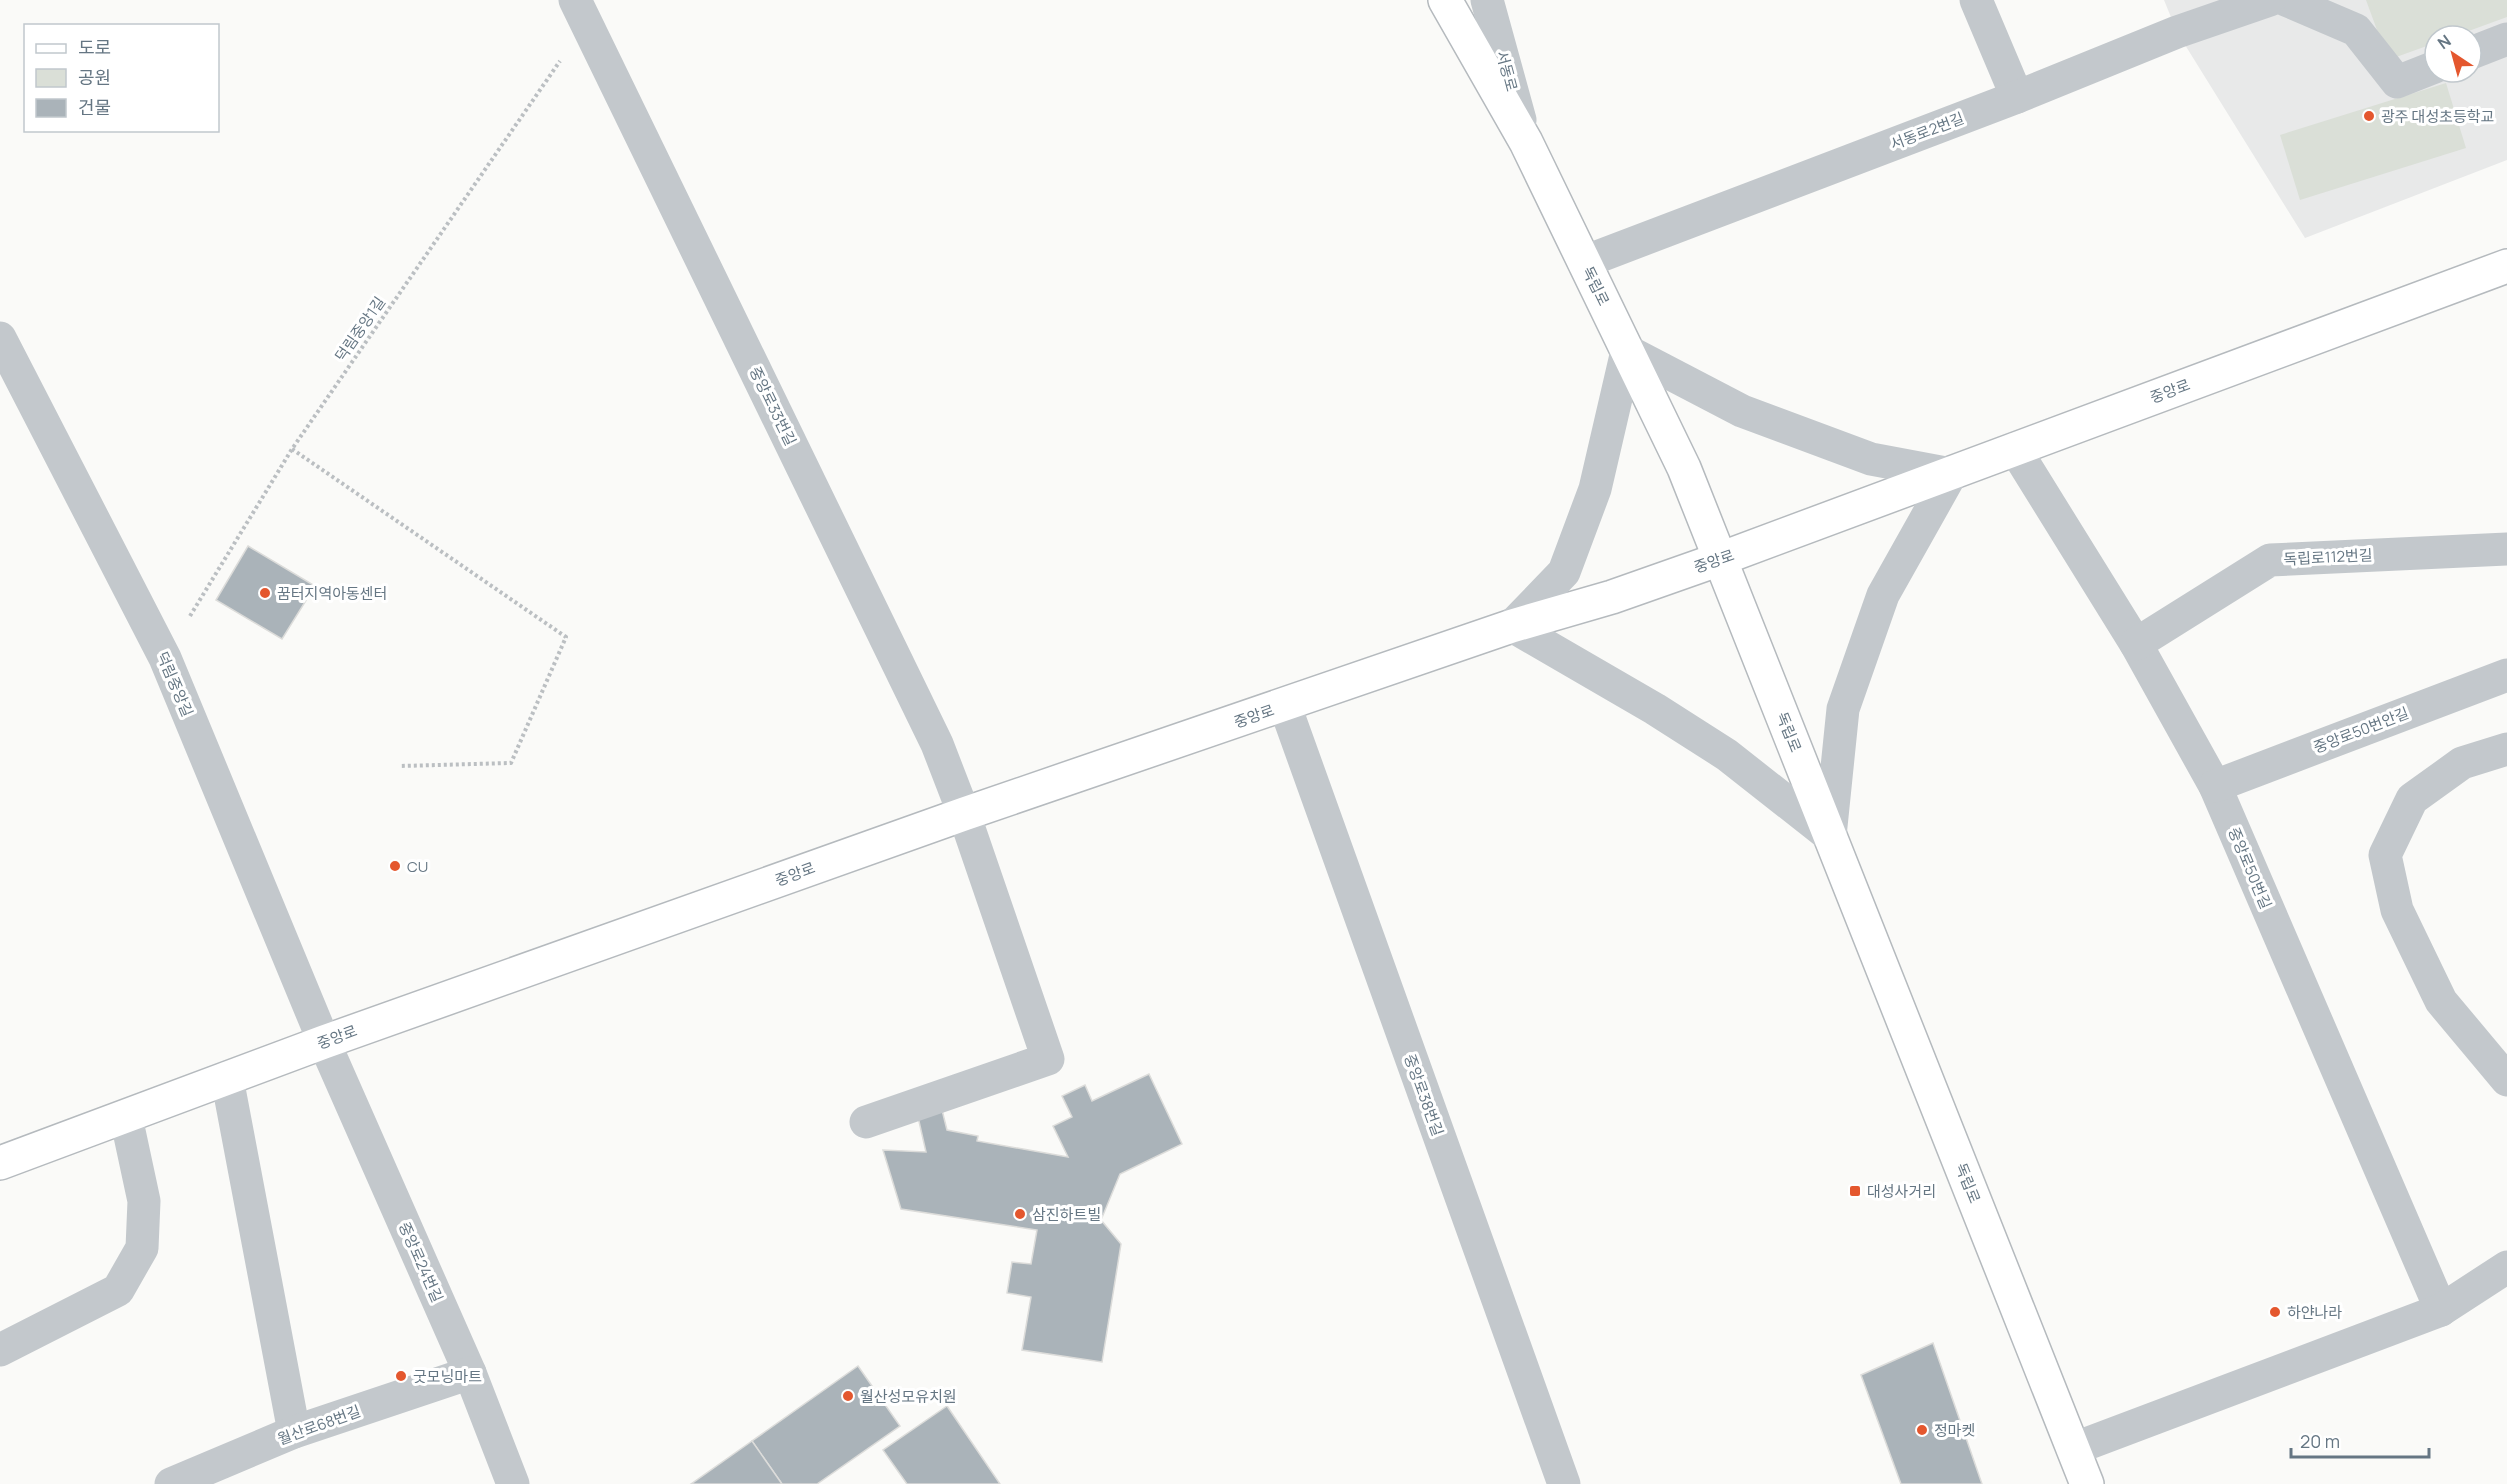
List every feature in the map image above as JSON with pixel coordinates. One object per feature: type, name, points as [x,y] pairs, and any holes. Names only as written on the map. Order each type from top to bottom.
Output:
[{"type":"main road","name":"독립로","points":[[1445,0],[1526,142],[1684,468],[2087,1484]]},
{"type":"main road","name":"중앙로","points":[[0,1163],[324,1042],[964,814],[1285,706],[1512,626],[1612,597],[1720,559],[2507,266]]},
{"type":"street","name":"서동로","points":[[1487,0],[1526,142]]},
{"type":"street","points":[[1976,0],[2016,97]]},
{"type":"street","name":"서동로2번길","points":[[1584,262],[2016,97],[2177,32],[2270,0]]},
{"type":"street","points":[[2286,0],[2356,30],[2397,82],[2423,72]]},
{"type":"street","name":"중앙로33번길","points":[[581,11],[937,744],[964,814],[1048,1059],[866,1122]]},
{"type":"street","points":[[2483,48],[2507,39]]},
{"type":"street","name":"덕림중앙길","points":[[0,338],[165,658],[324,1042]]},
{"type":"street","points":[[1627,351],[1742,411],[1871,459],[1951,474],[1884,595],[1843,710],[1830,836],[1727,755],[1655,709],[1512,626],[1564,572],[1595,489],[1627,351]]},
{"type":"street","name":"중앙로50번길","points":[[2015,449],[2136,644],[2215,786],[2441,1310]]},
{"type":"street","name":"독립로112번길","points":[[2136,644],[2270,560],[2507,549]]},
{"type":"street","name":"중앙로50번안길","points":[[2215,786],[2507,675]]},
{"type":"street","name":"중앙로38번길","points":[[1285,706],[1563,1484]]},
{"type":"street","points":[[2507,749],[2462,763],[2412,799],[2385,855],[2397,910],[2441,1001],[2507,1080]]},
{"type":"street","name":"중앙로24번길","points":[[324,1042],[470,1373],[513,1484]]},
{"type":"street","points":[[227,1078],[294,1432]]},
{"type":"street","points":[[0,1350],[118,1290],[142,1248],[144,1201],[126,1117]]},
{"type":"street","points":[[2073,1449],[2441,1310],[2507,1266]]},
{"type":"street","name":"월산로68번길","points":[[171,1484],[294,1432],[470,1373]]},
{"type":"path","name":"덕림중앙1길","points":[[165,658],[292,448],[581,11]]},
{"type":"path","points":[[292,448],[566,637],[511,763],[400,765]]},
{"type":"shaded area","name":"광주 대성초등학교","points":[[2164,0],[2507,0],[2507,160],[2305,238],[2177,32]]},
{"type":"green space","points":[[2366,0],[2507,0],[2507,17],[2483,26],[2423,24],[2423,47],[2388,60]]},
{"type":"green space","points":[[2446,84],[2466,148],[2300,200],[2280,135]]},
{"type":"building","name":"꿈터지역아동센터","points":[[248,546],[315,586],[282,639],[216,600]]},
{"type":"building","name":"삼진하트빌","points":[[1149,1074],[1182,1144],[1120,1174],[1101,1220],[1121,1244],[1102,1362],[1022,1350],[1031,1297],[1007,1293],[1012,1262],[1031,1264],[1037,1230],[901,1209],[883,1150],[926,1152],[918,1117],[942,1110],[947,1130],[978,1136],[977,1141],[1068,1157],[1053,1126],[1072,1117],[1062,1096],[1085,1085],[1092,1101]]},
{"type":"building","name":"정마켓","points":[[1933,1343],[1982,1484],[1901,1484],[1861,1375]]},
{"type":"building","name":"월산성모유치원","points":[[858,1366],[900,1426],[817,1484],[782,1484],[752,1441]]},
{"type":"building","points":[[947,1406],[1000,1484],[907,1484],[883,1450]]},
{"type":"building","points":[[752,1441],[782,1484],[691,1484]]},
{"type":"place","name":"광주 대성초등학교","points":[[2369,116]]},
{"type":"place","name":"꿈터지역아동센터","points":[[265,593]]},
{"type":"place","name":"CU","points":[[395,866]]},
{"type":"place","name":"대성사거리","points":[[1855,1191]]},
{"type":"place","name":"삼진하트빌","points":[[1020,1214]]},
{"type":"place","name":"하얀나라","points":[[2275,1312]]},
{"type":"place","name":"굿모닝마트","points":[[401,1376]]},
{"type":"place","name":"월산성모유치원","points":[[848,1396]]},
{"type":"place","name":"정마켓","points":[[1922,1430]]}]
